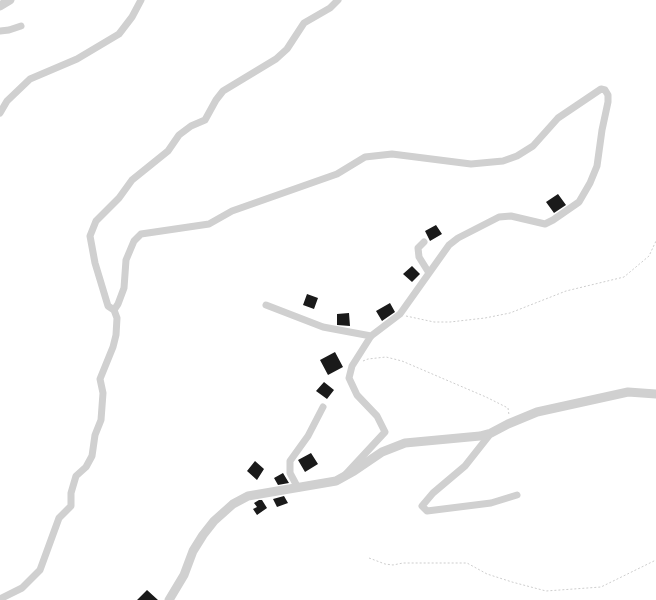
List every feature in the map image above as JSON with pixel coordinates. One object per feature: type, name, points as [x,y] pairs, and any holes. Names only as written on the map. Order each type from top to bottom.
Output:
[{"type":"street","points":[[0,6],[10,0]]},
{"type":"street","points":[[0,113],[7,101],[30,79],[77,59],[119,34],[132,17],[141,0]]},
{"type":"street","points":[[0,599],[22,588],[40,570],[59,518],[71,506],[71,493],[76,476],[86,467],[92,456],[96,431],[101,420],[103,393],[100,379],[113,347],[116,335],[117,318],[114,310],[108,306],[95,263],[90,236],[96,221],[119,198],[132,180],[168,151],[179,135],[191,126],[205,120],[216,100],[223,91],[276,59],[287,49],[304,23],[330,8],[338,0]]},
{"type":"street","points":[[0,31],[21,26]]},
{"type":"street","points":[[114,310],[124,288],[126,260],[134,241],[141,234],[209,224],[232,211],[337,174],[365,157],[392,154],[471,164],[503,161],[516,156],[533,146],[558,118],[601,89],[605,90],[608,102],[597,166],[590,183],[579,202],[545,224],[511,216],[499,217],[458,238],[449,245],[410,302],[400,314],[371,336],[352,366],[349,378],[357,395],[378,416],[385,432],[344,476]]},
{"type":"street","points":[[424,242],[418,248],[419,256],[429,273]]},
{"type":"street","points":[[266,305],[323,327],[371,336]]},
{"type":"street","points":[[169,600],[184,575],[193,551],[203,535],[214,521],[233,504],[248,496],[336,480],[382,452],[405,443],[467,438],[491,433],[536,412],[628,392],[656,394]]},
{"type":"street","points":[[298,488],[290,473],[290,461],[308,436],[323,407]]},
{"type":"street","points":[[491,433],[465,466],[433,493],[422,506],[427,511],[484,504],[517,495]]},
{"type":"path","points":[[400,314],[410,318],[434,322],[450,322],[485,318],[510,313],[566,291],[624,277],[650,256],[656,241]]},
{"type":"path","points":[[363,361],[378,358],[394,359],[472,390],[508,408],[508,424]]},
{"type":"path","points":[[369,558],[381,563],[393,565],[403,563],[467,563],[487,574],[546,590],[600,588],[656,560]]},
{"type":"building","points":[[558,194],[566,205],[554,213],[546,202]]},
{"type":"building","points":[[436,225],[442,234],[430,241],[425,231]]},
{"type":"building","points":[[412,266],[420,274],[412,282],[403,274]]},
{"type":"building","points":[[307,294],[318,298],[314,309],[303,305]]},
{"type":"building","points":[[390,303],[395,312],[382,321],[376,311]]},
{"type":"building","points":[[349,313],[350,326],[337,325],[337,314]]},
{"type":"building","points":[[335,352],[343,367],[328,375],[320,360]]},
{"type":"building","points":[[324,382],[334,390],[327,399],[316,391]]},
{"type":"building","points":[[311,453],[318,464],[305,472],[298,460]]},
{"type":"building","points":[[255,461],[264,469],[257,480],[247,471]]},
{"type":"building","points":[[283,473],[289,483],[278,485],[274,478]]},
{"type":"building","points":[[284,496],[288,503],[277,507],[273,499]]},
{"type":"building","points":[[262,500],[267,508],[257,515],[253,509],[257,507],[254,503]]},
{"type":"building","points":[[147,590],[158,600],[137,600]]}]
